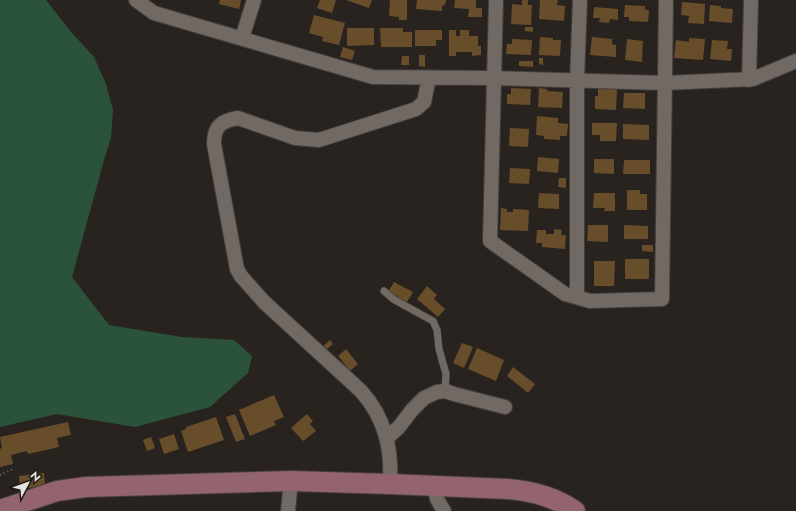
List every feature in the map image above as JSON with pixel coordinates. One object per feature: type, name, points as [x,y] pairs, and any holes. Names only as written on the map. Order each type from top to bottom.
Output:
[{"type":"street","points":[[136,0],[154,13],[373,77],[493,78],[665,83],[753,80],[796,61]]},
{"type":"street","points":[[242,38],[254,0]]},
{"type":"street","points":[[496,0],[490,242],[565,294],[590,301],[662,299],[666,0]]},
{"type":"street","points":[[577,297],[577,80],[580,0]]},
{"type":"street","points":[[749,80],[751,0]]},
{"type":"street","points":[[390,484],[391,468],[387,438],[376,411],[371,403],[264,302],[241,276],[237,269],[214,144],[214,134],[218,127],[229,119],[238,118],[295,138],[319,140],[416,109],[424,102],[429,78]]},
{"type":"street","points":[[387,438],[399,427],[412,410],[424,398],[437,392],[446,391],[505,407]]},
{"type":"street","points":[[288,511],[291,481]]},
{"type":"street","points":[[0,510],[71,488],[108,485],[223,484],[291,481],[527,491],[556,500],[575,511]]},
{"type":"street","points":[[434,486],[444,511]]},
{"type":"lane","points":[[384,291],[393,299],[433,321],[437,330],[439,349],[446,374],[446,391]]},
{"type":"path","points":[[0,475],[13,469]]},
{"type":"green space","points":[[0,0],[46,0],[71,32],[94,57],[106,84],[113,110],[111,138],[72,277],[109,325],[182,337],[234,340],[252,356],[248,373],[210,407],[135,427],[57,414],[0,427]]},
{"type":"building","points":[[220,0],[241,0],[239,9],[219,4]]},
{"type":"building","points":[[320,0],[336,0],[332,13],[317,8]]},
{"type":"building","points":[[346,0],[372,0],[369,8]]},
{"type":"building","points":[[390,0],[407,0],[407,20],[399,20],[399,17],[389,16]]},
{"type":"building","points":[[417,0],[446,0],[445,5],[442,6],[442,11],[416,9]]},
{"type":"building","points":[[455,0],[476,0],[476,8],[482,8],[482,17],[468,17],[469,9],[454,8]]},
{"type":"building","points":[[522,0],[528,0],[528,5],[532,5],[531,25],[511,24],[512,4],[522,5]]},
{"type":"building","points":[[540,0],[558,0],[557,5],[565,6],[564,21],[539,19]]},
{"type":"building","points":[[682,2],[705,4],[704,24],[688,23],[689,16],[681,15]]},
{"type":"building","points":[[625,5],[645,6],[645,10],[649,10],[648,22],[629,21],[629,17],[624,17]]},
{"type":"building","points":[[710,5],[733,9],[732,23],[709,21]]},
{"type":"building","points":[[594,7],[618,9],[618,20],[610,19],[609,23],[599,22],[600,18],[593,18]]},
{"type":"building","points":[[314,15],[345,23],[339,45],[322,41],[323,37],[309,33]]},
{"type":"building","points":[[525,27],[533,27],[533,32],[525,31]]},
{"type":"building","points":[[347,28],[374,28],[374,45],[347,46]]},
{"type":"building","points":[[380,28],[403,28],[403,32],[412,32],[412,47],[381,47]]},
{"type":"building","points":[[415,30],[442,30],[442,40],[436,40],[436,46],[415,46]]},
{"type":"building","points":[[449,30],[456,30],[456,36],[460,36],[460,30],[469,30],[469,36],[478,36],[478,46],[481,46],[481,55],[472,56],[472,52],[456,52],[456,56],[449,56]]},
{"type":"building","points":[[540,37],[561,40],[560,56],[539,55]]},
{"type":"building","points":[[592,37],[612,39],[612,44],[616,45],[616,57],[590,55]]},
{"type":"building","points":[[689,38],[705,39],[703,60],[674,58],[676,40],[689,42]]},
{"type":"building","points":[[512,39],[532,40],[531,55],[506,54],[507,44],[512,44]]},
{"type":"building","points":[[627,39],[643,41],[642,62],[625,60]]},
{"type":"building","points":[[712,40],[728,41],[727,49],[732,49],[731,61],[710,59]]},
{"type":"building","points":[[343,47],[355,51],[352,60],[340,57]]},
{"type":"building","points":[[419,55],[425,55],[425,67],[419,66]]},
{"type":"building","points":[[402,56],[409,56],[409,65],[401,65]]},
{"type":"building","points":[[539,58],[543,58],[543,65],[539,64]]},
{"type":"building","points":[[519,61],[533,61],[533,67],[519,66]]},
{"type":"building","points":[[511,88],[531,89],[530,105],[507,104],[507,94],[511,94]]},
{"type":"building","points":[[539,88],[547,89],[547,91],[563,92],[562,108],[538,107]]},
{"type":"building","points":[[598,88],[617,89],[616,110],[595,109],[595,96],[598,96]]},
{"type":"building","points":[[624,93],[645,93],[645,109],[623,108]]},
{"type":"building","points":[[537,116],[558,118],[558,123],[568,124],[567,136],[560,136],[560,140],[544,139],[544,136],[536,135]]},
{"type":"building","points":[[592,123],[617,123],[616,141],[600,141],[600,135],[592,135]]},
{"type":"building","points":[[623,124],[649,125],[649,140],[623,139]]},
{"type":"building","points":[[510,128],[529,129],[528,147],[509,146]]},
{"type":"building","points":[[538,157],[559,159],[558,173],[537,171]]},
{"type":"building","points":[[594,159],[614,159],[614,174],[594,173]]},
{"type":"building","points":[[624,160],[650,160],[650,174],[623,174]]},
{"type":"building","points":[[510,168],[530,169],[529,184],[509,183]]},
{"type":"building","points":[[559,178],[566,178],[566,188],[558,187]]},
{"type":"building","points":[[627,190],[640,190],[640,194],[647,194],[647,210],[627,210]]},
{"type":"building","points":[[539,193],[559,194],[559,209],[538,208]]},
{"type":"building","points":[[594,193],[615,193],[615,211],[604,211],[605,208],[593,208]]},
{"type":"building","points":[[501,208],[507,209],[507,212],[513,212],[513,209],[529,210],[528,231],[500,230]]},
{"type":"building","points":[[588,225],[608,225],[608,242],[587,241]]},
{"type":"building","points":[[624,225],[648,226],[648,239],[624,239]]},
{"type":"building","points":[[554,229],[562,230],[561,235],[566,235],[565,249],[542,247],[542,243],[536,243],[537,230],[546,230],[546,234],[554,234]]},
{"type":"building","points":[[642,245],[653,245],[653,252],[642,251]]},
{"type":"building","points":[[625,259],[649,259],[649,279],[625,279]]},
{"type":"building","points":[[594,261],[615,261],[614,286],[594,286]]},
{"type":"building","points":[[394,282],[413,292],[407,302],[388,292]]},
{"type":"building","points":[[427,286],[437,295],[434,299],[445,309],[438,317],[417,299]]},
{"type":"building","points":[[330,340],[333,344],[326,350],[323,346]]},
{"type":"building","points":[[462,343],[473,347],[464,368],[453,363]]},
{"type":"building","points":[[477,348],[504,360],[496,381],[468,369]]},
{"type":"building","points":[[346,349],[358,364],[350,371],[338,356]]},
{"type":"building","points":[[513,367],[535,384],[528,393],[507,376]]},
{"type":"building","points":[[274,395],[284,417],[274,421],[276,425],[250,436],[239,410]]},
{"type":"building","points":[[235,414],[245,439],[236,442],[226,417]]},
{"type":"building","points":[[307,414],[313,421],[310,424],[316,431],[303,441],[291,428]]},
{"type":"building","points":[[216,417],[224,440],[188,452],[181,431],[186,429],[186,427]]},
{"type":"building","points":[[68,422],[71,435],[57,438],[59,447],[28,454],[27,451],[11,455],[13,464],[0,467],[0,449],[2,448],[0,437]]},
{"type":"building","points":[[174,434],[179,449],[164,454],[159,439]]},
{"type":"building","points":[[151,437],[155,448],[147,451],[143,440]]},
{"type":"building","points":[[44,473],[45,486],[20,489],[19,476]]}]
